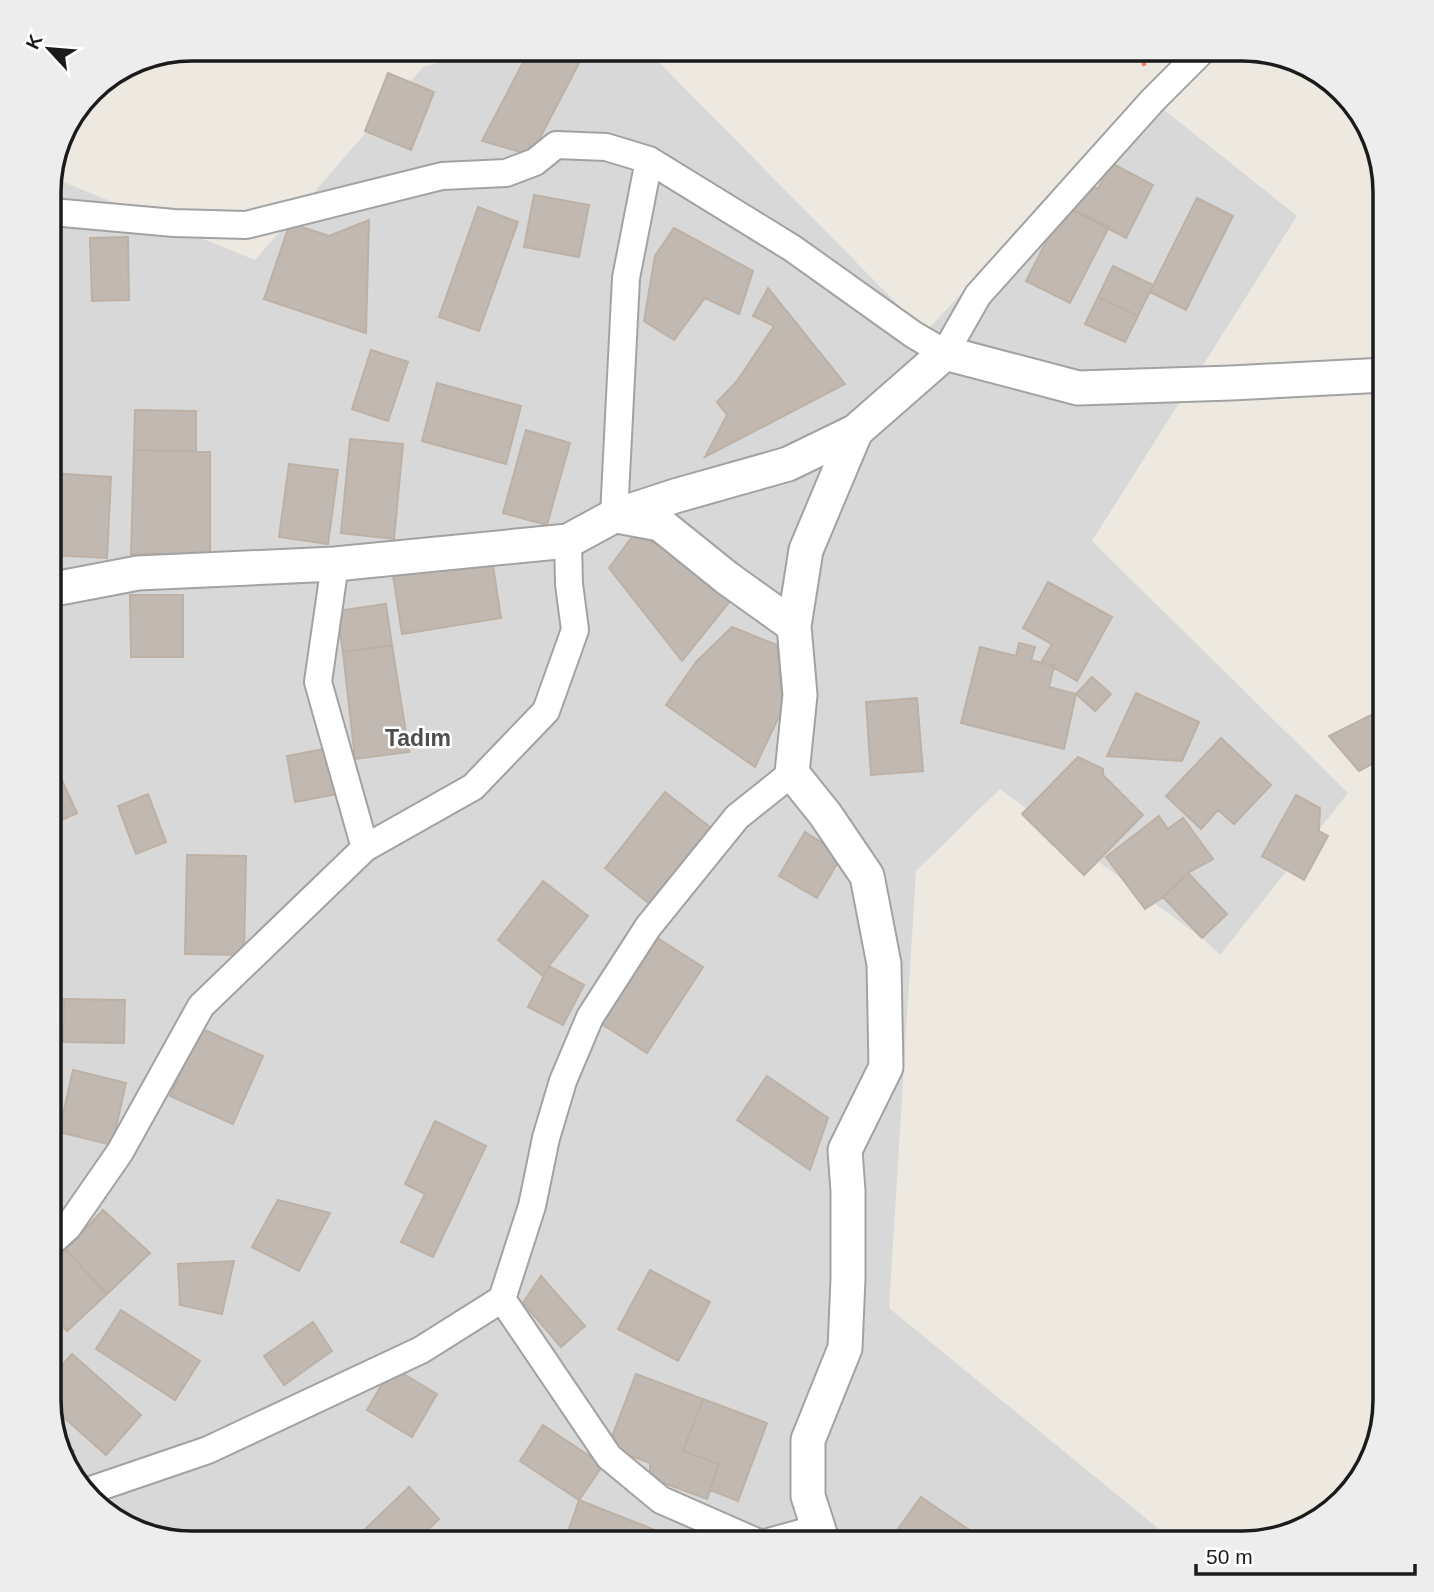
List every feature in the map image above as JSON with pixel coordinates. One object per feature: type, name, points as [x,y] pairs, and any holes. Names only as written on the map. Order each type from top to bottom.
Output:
[{"type":"street","points":[[62,588],[138,573],[335,564],[568,541],[614,516],[788,464],[856,431],[945,353],[978,296],[1153,100],[1191,62]]},
{"type":"street","points":[[62,213],[174,223],[246,225],[442,176],[506,173],[535,162],[556,145],[606,147],[649,160],[792,248],[914,335],[945,353],[1078,388],[1373,376]]},
{"type":"street","points":[[614,516],[626,278],[649,160]]},
{"type":"street","points":[[820,1531],[808,1496],[808,1440],[845,1348],[848,1191],[845,1150],[886,1066],[884,964],[867,876],[825,814],[792,773],[800,695],[793,626],[806,550],[856,431]]},
{"type":"street","points":[[614,516],[660,524],[793,626]]},
{"type":"street","points":[[61,1233],[120,1152],[201,1006],[365,848],[473,787],[546,711],[575,630],[569,584],[568,541]]},
{"type":"street","points":[[335,564],[318,682],[365,848]]},
{"type":"street","points":[[96,1488],[208,1450],[421,1350],[502,1299],[532,1206],[546,1138],[563,1081],[590,1017],[648,927],[737,817],[792,773]]},
{"type":"street","points":[[502,1299],[609,1457],[661,1500],[732,1531]]},
{"type":"shaded area","points":[[443,61],[658,61],[925,332],[1149,98],[1297,216],[1092,541],[1348,793],[1220,955],[1202,938],[1000,789],[916,871],[889,1308],[1161,1531],[175,1530],[150,1524],[113,1504],[88,1479],[75,1458],[68,1442],[61,1400],[62,181],[255,260],[423,67]]},
{"type":"building","points":[[524,61],[580,61],[531,155],[482,141]]},
{"type":"building","points":[[388,73],[434,92],[411,150],[365,131]]},
{"type":"building","points":[[1111,163],[1153,185],[1126,238],[1067,207],[1081,181],[1098,189]]},
{"type":"building","points":[[534,195],[589,205],[579,257],[524,247]]},
{"type":"building","points":[[1197,198],[1233,216],[1186,310],[1150,292]]},
{"type":"building","points":[[1065,205],[1109,227],[1070,303],[1026,281]]},
{"type":"building","points":[[478,207],[518,222],[479,331],[439,317]]},
{"type":"building","points":[[369,220],[366,333],[264,299],[290,223],[329,236]]},
{"type":"building","points":[[674,228],[753,271],[739,314],[705,298],[674,340],[644,321],[655,256]]},
{"type":"building","points":[[128,237],[129,300],[92,301],[90,238]]},
{"type":"building","points":[[1113,266],[1153,285],[1138,316],[1098,297]]},
{"type":"building","points":[[768,288],[845,384],[705,457],[727,415],[717,402],[737,381],[774,326],[753,316]]},
{"type":"building","points":[[1098,297],[1138,316],[1125,342],[1085,324]]},
{"type":"building","points":[[371,350],[408,362],[388,421],[352,409]]},
{"type":"building","points":[[437,383],[521,406],[506,464],[422,441]]},
{"type":"building","points":[[135,410],[196,411],[196,451],[134,450]]},
{"type":"building","points":[[526,430],[570,443],[547,525],[503,513]]},
{"type":"building","points":[[350,439],[403,444],[394,539],[341,533]]},
{"type":"building","points":[[134,450],[210,452],[210,554],[131,554]]},
{"type":"building","points":[[289,464],[338,470],[328,544],[279,537]]},
{"type":"building","points":[[62,474],[111,477],[107,558],[62,556]]},
{"type":"building","points":[[635,533],[661,547],[731,600],[682,661],[609,568]]},
{"type":"building","points":[[492,559],[501,618],[402,634],[393,575]]},
{"type":"building","points":[[1048,582],[1112,617],[1077,681],[1042,661],[1052,644],[1023,628]]},
{"type":"building","points":[[130,595],[183,595],[183,657],[131,657]]},
{"type":"building","points":[[386,604],[392,645],[343,652],[337,611]]},
{"type":"building","points":[[732,627],[777,645],[783,708],[755,767],[666,705],[696,662]]},
{"type":"building","points":[[1019,643],[1035,647],[1031,660],[1054,666],[1049,687],[1076,694],[1064,749],[961,723],[980,647],[1016,656]]},
{"type":"building","points":[[392,645],[409,752],[355,759],[343,652]]},
{"type":"building","points":[[1092,677],[1111,694],[1095,711],[1076,694]]},
{"type":"building","points":[[1136,693],[1199,722],[1182,761],[1107,756]]},
{"type":"building","points":[[917,698],[923,771],[871,775],[866,702]]},
{"type":"building","points":[[1373,714],[1373,763],[1359,771],[1329,736]]},
{"type":"building","points":[[1221,738],[1271,785],[1234,824],[1218,810],[1201,829],[1166,796]]},
{"type":"building","points":[[329,748],[337,794],[295,802],[287,756]]},
{"type":"building","points":[[1078,757],[1103,769],[1103,775],[1143,815],[1084,875],[1022,814]]},
{"type":"building","points":[[62,779],[77,813],[61,820]]},
{"type":"building","points":[[665,792],[711,828],[651,905],[605,868]]},
{"type":"building","points":[[148,794],[166,842],[136,854],[118,806]]},
{"type":"building","points":[[1296,795],[1320,808],[1319,831],[1328,836],[1304,880],[1262,856]]},
{"type":"building","points":[[1159,816],[1168,829],[1183,818],[1213,859],[1188,873],[1163,897],[1145,909],[1106,857]]},
{"type":"building","points":[[805,832],[842,855],[817,898],[779,876]]},
{"type":"building","points":[[187,855],[246,856],[244,955],[185,954]]},
{"type":"building","points":[[1188,873],[1227,914],[1202,938],[1163,897]]},
{"type":"building","points":[[543,881],[588,916],[543,976],[498,940]]},
{"type":"building","points":[[653,935],[703,967],[647,1053],[597,1021]]},
{"type":"building","points":[[549,966],[584,985],[563,1025],[528,1007]]},
{"type":"building","points":[[64,999],[125,1000],[124,1043],[63,1042]]},
{"type":"building","points":[[200,1028],[263,1056],[233,1124],[170,1096]]},
{"type":"building","points":[[73,1070],[126,1083],[112,1145],[61,1133]]},
{"type":"building","points":[[767,1076],[828,1118],[810,1170],[737,1120]]},
{"type":"building","points":[[435,1121],[486,1146],[433,1257],[401,1242],[425,1194],[405,1184]]},
{"type":"building","points":[[278,1200],[330,1213],[299,1271],[252,1247]]},
{"type":"building","points":[[103,1210],[150,1253],[107,1294],[66,1250]]},
{"type":"building","points":[[66,1250],[107,1294],[67,1331],[61,1325],[61,1255]]},
{"type":"building","points":[[234,1261],[222,1314],[180,1305],[178,1264]]},
{"type":"building","points":[[650,1270],[710,1302],[678,1361],[618,1329]]},
{"type":"building","points":[[541,1276],[585,1326],[561,1347],[523,1303]]},
{"type":"building","points":[[121,1310],[200,1361],[175,1400],[96,1349]]},
{"type":"building","points":[[313,1322],[332,1351],[284,1385],[264,1356]]},
{"type":"building","points":[[72,1354],[141,1415],[106,1455],[62,1416],[61,1366]]},
{"type":"building","points":[[392,1367],[437,1394],[412,1437],[367,1410]]},
{"type":"building","points":[[636,1374],[703,1399],[683,1451],[719,1464],[707,1499],[650,1478],[650,1463],[608,1447]]},
{"type":"building","points":[[703,1399],[767,1423],[738,1501],[710,1490],[719,1464],[683,1451]]},
{"type":"building","points":[[543,1425],[603,1465],[579,1500],[520,1461]]},
{"type":"building","points":[[409,1487],[439,1519],[426,1531],[363,1531]]},
{"type":"building","points":[[921,1497],[971,1531],[897,1531]]},
{"type":"building","points":[[579,1500],[657,1531],[568,1531]]},
{"type":"district","name":"Tadım","points":[[418,738]]}]
